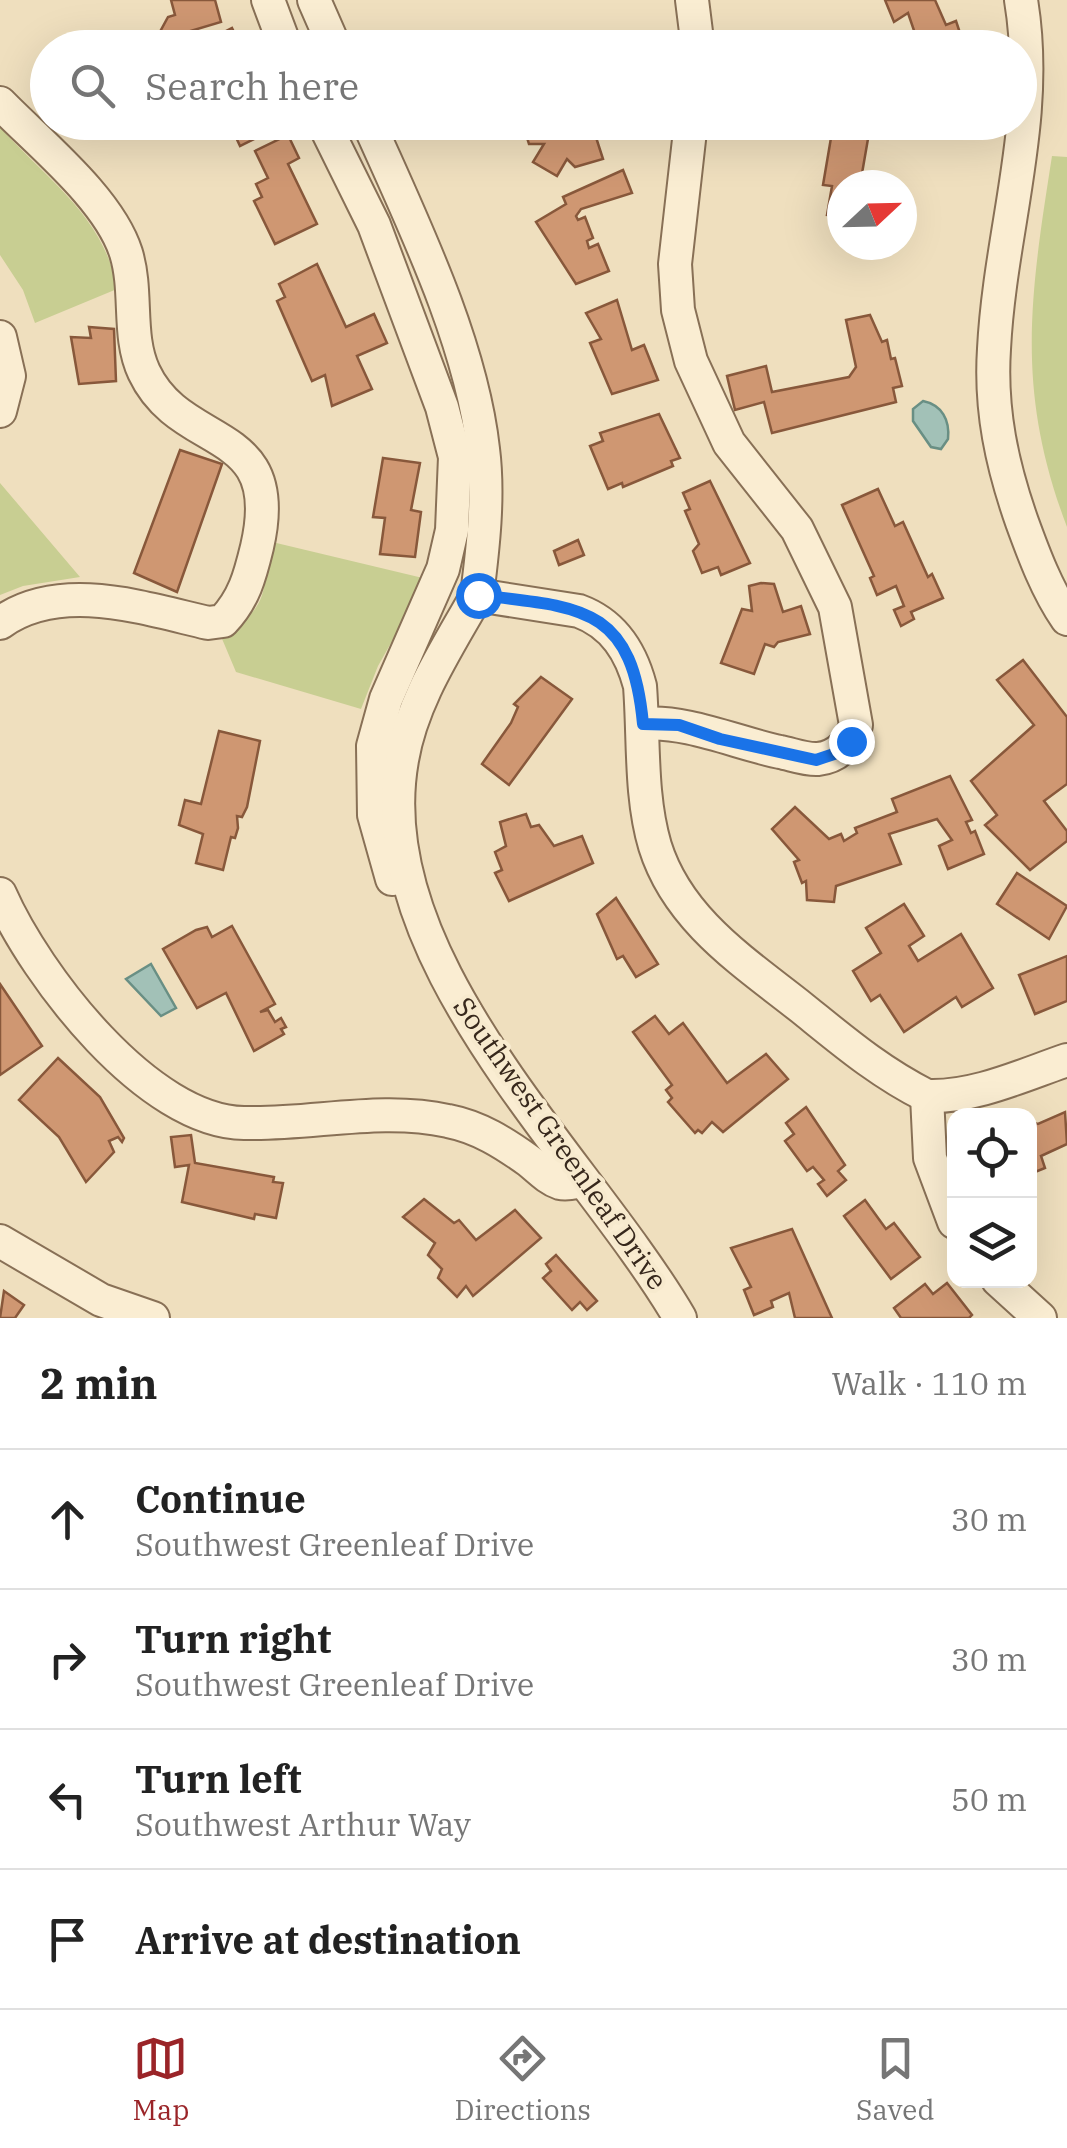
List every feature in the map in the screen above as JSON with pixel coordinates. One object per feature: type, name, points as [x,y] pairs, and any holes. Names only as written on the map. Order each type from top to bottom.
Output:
[{"type":"street","points":[[268,0],[279,30]]},
{"type":"street","points":[[314,0],[327,30]]},
{"type":"street","points":[[692,0],[696,30]]},
{"type":"street","points":[[1020,0],[1025,30]]},
{"type":"street","points":[[0,103],[30,134]]},
{"type":"street","points":[[0,622],[42,604],[93,600],[208,623],[223,622],[240,603],[248,581],[264,508],[260,481],[243,456],[162,398],[145,374],[136,348],[135,296],[126,252],[110,218],[35,140]]},
{"type":"street","points":[[333,140],[374,225],[453,440],[456,473],[450,546],[437,587],[386,699],[371,767],[374,816],[386,867],[402,894],[417,903]]},
{"type":"street","points":[[375,140],[445,311],[480,431],[484,476],[478,595],[564,608],[594,617],[607,627],[634,666],[643,724],[650,824],[663,867],[684,905],[715,939],[868,1063],[927,1096],[977,1089],[1067,1060]]},
{"type":"street","points":[[643,724],[679,725],[720,739],[816,760],[834,754],[851,741],[856,726],[835,607],[797,529],[729,442],[691,360],[678,310],[675,264],[689,140]]},
{"type":"street","points":[[1024,140],[996,320],[993,392],[997,434],[1009,483],[1036,562],[1067,619]]},
{"type":"street","points":[[0,337],[9,376],[0,410]]},
{"type":"street","name":"Southwest Greenleaf Drive","points":[[478,595],[421,698],[402,760],[403,849],[417,903],[430,943],[452,987],[582,1181],[656,1277],[680,1318]]},
{"type":"street","points":[[0,894],[72,1006],[117,1056],[171,1101],[214,1122],[398,1114],[444,1120],[492,1137],[559,1182],[582,1181]]},
{"type":"street","points":[[927,1096],[930,1158],[947,1203]]},
{"type":"street","points":[[0,1241],[101,1300],[152,1318]]},
{"type":"street","points":[[1007,1288],[1040,1318]]},
{"type":"green space","points":[[0,127],[87,220],[110,264],[117,289],[35,323],[23,290],[0,255]]},
{"type":"green space","points":[[1052,156],[1067,157],[1067,527],[1040,431],[1032,343],[1033,299]]},
{"type":"green space","points":[[0,483],[80,577],[23,586],[0,595]]},
{"type":"green space","points":[[268,541],[427,579],[378,666],[361,709],[236,672],[220,634],[257,607],[264,585]]},
{"type":"water","points":[[923,401],[940,410],[946,420],[948,439],[941,449],[931,447],[913,421],[913,409]]},
{"type":"water","points":[[151,964],[176,1008],[161,1016],[126,979]]},
{"type":"building","points":[[171,0],[215,0],[221,22],[194,30],[161,30],[168,17],[175,15]]},
{"type":"building","points":[[885,0],[935,0],[946,25],[956,21],[959,30],[914,30],[908,13],[894,22]]},
{"type":"building","points":[[278,140],[290,140],[299,158],[288,164],[317,224],[275,244],[254,201],[262,197],[256,184],[268,178],[255,151]]},
{"type":"building","points":[[528,140],[597,140],[603,159],[575,167],[567,159],[557,176],[533,162],[544,144],[529,144]]},
{"type":"building","points":[[831,140],[868,140],[863,170],[827,170],[827,185],[823,185]]},
{"type":"building","points":[[623,170],[632,193],[581,209],[576,216],[578,220],[585,217],[593,238],[587,241],[589,248],[598,244],[609,271],[576,284],[536,222],[566,204],[563,197]]},
{"type":"building","points":[[317,264],[346,327],[374,314],[387,343],[357,356],[372,389],[332,406],[325,375],[312,381],[277,301],[285,297],[279,284]]},
{"type":"building","points":[[617,300],[632,350],[644,345],[658,380],[612,394],[590,343],[601,339],[586,313]]},
{"type":"building","points":[[870,315],[882,342],[887,340],[891,359],[895,358],[902,386],[893,388],[896,402],[772,433],[764,402],[735,410],[727,376],[766,366],[772,392],[849,377],[856,367],[846,320]]},
{"type":"building","points":[[89,327],[114,329],[116,381],[79,384],[71,337],[91,338]]},
{"type":"building","points":[[659,414],[680,458],[671,461],[673,466],[623,487],[622,483],[608,489],[590,446],[603,441],[600,433]]},
{"type":"building","points":[[180,450],[222,464],[177,592],[134,573]]},
{"type":"building","points":[[383,458],[420,463],[411,510],[421,512],[415,557],[380,554],[385,518],[373,517]]},
{"type":"building","points":[[710,481],[750,563],[721,575],[718,567],[702,573],[693,551],[699,544],[685,511],[690,509],[683,493]]},
{"type":"building","points":[[878,489],[895,526],[903,522],[928,577],[932,574],[943,598],[911,612],[914,619],[901,626],[894,610],[904,606],[896,586],[877,595],[870,578],[874,576],[842,505]]},
{"type":"building","points":[[578,540],[584,555],[559,565],[554,551]]},
{"type":"building","points":[[774,584],[783,612],[801,606],[810,634],[778,642],[774,647],[765,644],[754,674],[721,663],[742,609],[752,611],[749,586]]},
{"type":"building","points":[[1023,660],[1067,717],[1067,784],[1044,801],[1067,831],[1067,841],[1030,870],[985,825],[997,815],[971,781],[1034,725],[997,680]]},
{"type":"building","points":[[541,677],[572,699],[509,785],[482,764],[511,723],[518,707],[514,704]]},
{"type":"building","points":[[219,731],[260,741],[247,807],[242,817],[237,816],[238,828],[235,838],[231,837],[223,870],[196,863],[203,834],[179,825],[185,800],[201,804]]},
{"type":"building","points":[[950,776],[972,820],[966,822],[971,833],[975,831],[984,854],[948,869],[939,846],[952,840],[937,819],[889,834],[901,864],[836,886],[834,902],[807,900],[806,881],[802,883],[794,862],[799,860],[772,829],[795,807],[829,839],[841,834],[844,841],[857,833],[855,828],[897,812],[892,799]]},
{"type":"building","points":[[526,814],[531,827],[539,825],[554,846],[582,836],[593,863],[509,901],[495,873],[502,870],[495,852],[506,846],[500,822]]},
{"type":"building","points":[[1017,873],[1067,906],[1049,939],[997,904]]},
{"type":"building","points":[[616,898],[658,964],[636,977],[623,956],[617,959],[597,914]]},
{"type":"building","points":[[904,904],[924,936],[909,946],[918,961],[961,934],[993,988],[962,1007],[956,997],[904,1032],[880,995],[871,1001],[853,971],[881,953],[866,928]]},
{"type":"building","points":[[232,926],[275,1004],[260,1012],[268,1010],[275,1022],[281,1018],[286,1027],[281,1029],[284,1034],[254,1051],[226,993],[197,1008],[163,949],[196,930],[207,927],[212,937]]},
{"type":"building","points":[[1067,956],[1067,1001],[1035,1014],[1019,975]]},
{"type":"building","points":[[0,984],[42,1046],[0,1075]]},
{"type":"building","points":[[655,1016],[669,1034],[683,1023],[727,1083],[766,1054],[788,1079],[723,1132],[712,1122],[702,1133],[695,1133],[668,1102],[672,1098],[666,1090],[672,1085],[633,1032]]},
{"type":"building","points":[[58,1058],[100,1097],[124,1138],[122,1142],[118,1137],[109,1141],[114,1152],[86,1182],[59,1137],[19,1100]]},
{"type":"building","points":[[806,1107],[845,1165],[838,1171],[846,1180],[827,1196],[818,1184],[824,1180],[813,1167],[807,1171],[785,1141],[794,1134],[786,1123]]},
{"type":"building","points":[[1065,1112],[1067,1144],[1041,1156],[1045,1168],[1037,1171],[1037,1124]]},
{"type":"building","points":[[191,1135],[195,1163],[274,1177],[273,1182],[283,1183],[276,1218],[255,1214],[254,1219],[182,1202],[189,1165],[175,1167],[171,1137]]},
{"type":"building","points":[[424,1199],[454,1223],[459,1220],[476,1240],[515,1210],[541,1238],[473,1296],[466,1286],[457,1297],[438,1278],[442,1269],[428,1255],[435,1243],[403,1217]]},
{"type":"building","points":[[865,1200],[886,1229],[894,1223],[920,1257],[891,1279],[844,1216]]},
{"type":"building","points":[[792,1229],[832,1318],[795,1318],[789,1293],[771,1301],[773,1307],[754,1315],[744,1290],[751,1287],[731,1248]]},
{"type":"building","points":[[556,1255],[597,1301],[587,1310],[580,1302],[572,1310],[543,1278],[551,1271],[546,1264]]},
{"type":"building","points":[[947,1283],[947,1288],[972,1315],[901,1318],[894,1308],[925,1284],[933,1294]]},
{"type":"building","points":[[4,1291],[24,1305],[15,1318],[0,1318]]},
{"type":"route","points":[[478,595],[540,602],[594,617],[607,627],[628,652],[634,666],[643,724],[679,725],[720,739],[816,760],[834,754],[851,741]]}]
